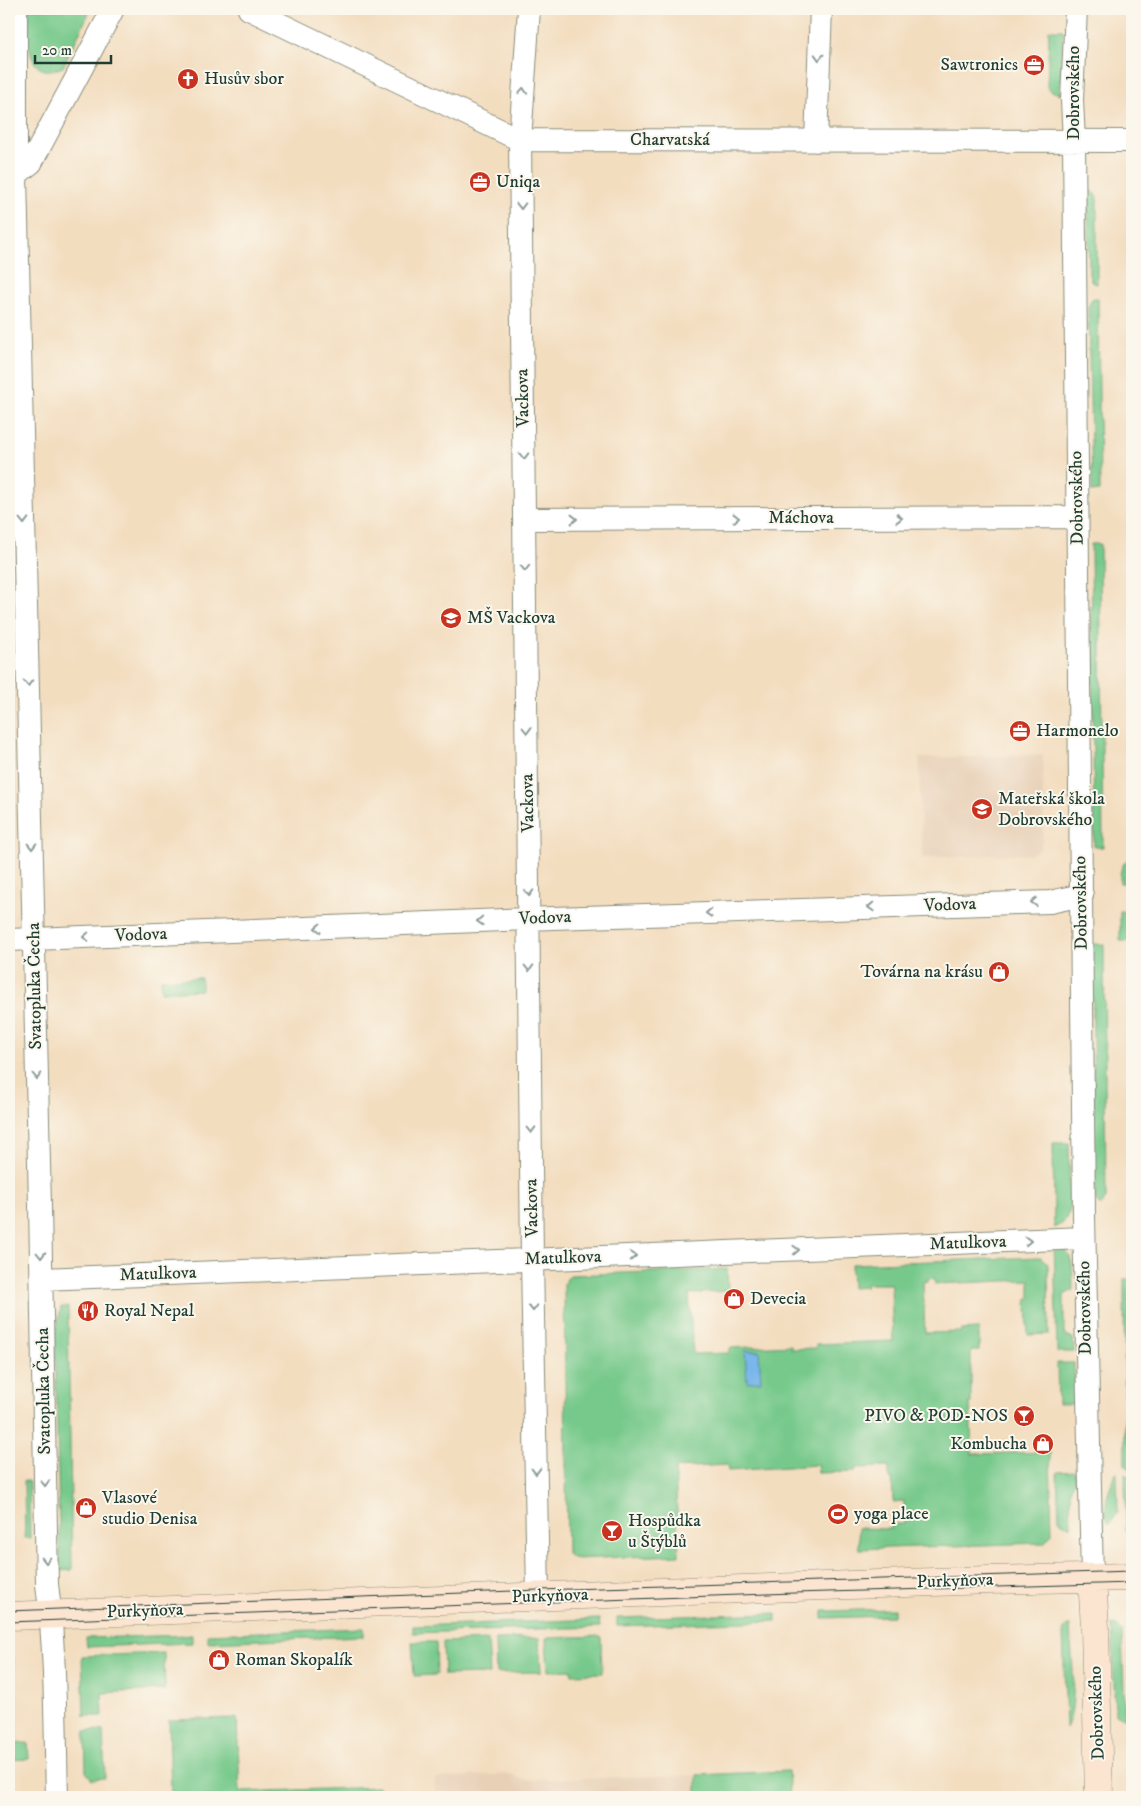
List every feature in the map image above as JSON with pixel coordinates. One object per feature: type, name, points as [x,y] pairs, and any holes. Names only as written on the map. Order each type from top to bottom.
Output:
[{"type":"street","name":"Svatopluka Čecha","points":[[16,9],[12,175],[34,939],[47,1584],[51,1614],[57,1797]]},
{"type":"street","points":[[12,175],[31,163],[113,9]]},
{"type":"street","name":"Charvatská","points":[[249,9],[520,140],[1127,141]]},
{"type":"street","name":"Vackova","points":[[528,9],[520,140],[532,1260],[538,1597]]},
{"type":"street","points":[[816,141],[821,9]]},
{"type":"street","name":"Dobrovského","points":[[1076,9],[1072,100],[1082,895],[1084,1238],[1099,1797]]},
{"type":"street","name":"Máchova","points":[[525,519],[1077,518]]},
{"type":"street","name":"Vodova","points":[[9,940],[529,919],[1050,902],[1082,895]]},
{"type":"street","name":"Matulkova","points":[[42,1279],[1084,1238]]},
{"type":"street","name":"Purkyňova","points":[[9,1616],[1132,1577]]},
{"type":"shaded area","name":"Mateřská škola Dobrovského","points":[[1043,755],[1043,839],[1039,850],[1031,854],[922,858],[919,758]]},
{"type":"shaded area","points":[[1130,1617],[1132,1617],[1132,1710],[1130,1624]]},
{"type":"shaded area","points":[[9,1658],[16,1658],[19,1744],[9,1744]]},
{"type":"shaded area","points":[[512,1774],[524,1780],[697,1775],[697,1797],[435,1797],[435,1778]]},
{"type":"green space","points":[[29,9],[91,9],[63,67],[50,70],[40,68],[34,62],[29,42]]},
{"type":"green space","points":[[1049,30],[1063,30],[1060,94],[1049,90],[1047,87]]},
{"type":"green space","points":[[1090,190],[1095,193],[1097,198],[1097,284],[1092,282],[1089,275],[1088,198]]},
{"type":"green space","points":[[1098,298],[1100,491],[1092,492],[1088,308],[1091,300]]},
{"type":"green space","points":[[1091,544],[1100,544],[1103,847],[1094,847]]},
{"type":"green space","points":[[1132,858],[1132,883],[1120,883],[1121,869]]},
{"type":"green space","points":[[1120,911],[1127,912],[1132,921],[1132,941],[1120,941]]},
{"type":"green space","points":[[1092,944],[1104,944],[1106,1200],[1101,1205],[1095,1199]]},
{"type":"green space","points":[[201,978],[201,990],[161,992],[161,979]]},
{"type":"green space","points":[[1053,1143],[1069,1143],[1070,1211],[1063,1223],[1054,1228]]},
{"type":"green space","points":[[1054,1243],[1066,1251],[1071,1262],[1073,1290],[1064,1295],[1064,1334],[1073,1338],[1074,1352],[1057,1352]]},
{"type":"green space","points":[[1041,1257],[1048,1264],[1049,1334],[1028,1335],[1027,1300],[1030,1299],[1030,1280],[935,1284],[934,1278],[923,1282],[925,1333],[961,1332],[961,1330],[979,1329],[979,1351],[971,1351],[970,1403],[972,1454],[1050,1452],[1052,1534],[1044,1543],[859,1549],[858,1528],[891,1529],[891,1524],[905,1524],[904,1501],[893,1502],[892,1479],[889,1479],[889,1467],[855,1468],[855,1472],[818,1473],[817,1465],[728,1471],[727,1465],[675,1468],[679,1555],[575,1559],[567,1554],[564,1283],[570,1275],[727,1269],[728,1291],[689,1294],[693,1354],[729,1353],[730,1348],[791,1345],[791,1349],[816,1348],[816,1344],[893,1341],[891,1284],[866,1284],[866,1287],[852,1288],[851,1264]]},
{"type":"green space","points":[[1124,1279],[1132,1279],[1132,1471],[1125,1465]]},
{"type":"green space","points":[[61,1307],[68,1307],[72,1570],[60,1571],[55,1335]]},
{"type":"green space","points":[[1057,1363],[1074,1363],[1075,1404],[1058,1404]]},
{"type":"green space","points":[[1075,1471],[1075,1481],[1070,1490],[1071,1527],[1062,1523],[1059,1518],[1057,1472]]},
{"type":"green space","points":[[1115,1473],[1117,1473],[1118,1512],[1109,1524],[1105,1512]]},
{"type":"green space","points":[[1125,1474],[1132,1479],[1132,1531],[1126,1531]]},
{"type":"green space","points":[[24,1481],[29,1481],[30,1538],[25,1538]]},
{"type":"green space","points":[[894,1609],[894,1616],[823,1618],[823,1611]]},
{"type":"green space","points":[[776,1613],[776,1621],[617,1626],[617,1618]]},
{"type":"green space","points":[[599,1619],[600,1627],[413,1633],[413,1626]]},
{"type":"green space","points":[[1112,1625],[1117,1626],[1122,1632],[1125,1719],[1115,1714]]},
{"type":"green space","points":[[1067,1626],[1070,1626],[1073,1693],[1070,1718],[1066,1728],[1063,1634]]},
{"type":"green space","points":[[364,1628],[364,1636],[208,1642],[208,1634]]},
{"type":"green space","points":[[192,1635],[192,1643],[87,1647],[86,1638]]},
{"type":"green space","points":[[601,1636],[602,1673],[572,1674],[571,1670],[548,1671],[546,1638]]},
{"type":"green space","points":[[539,1638],[541,1672],[496,1673],[495,1639]]},
{"type":"green space","points":[[488,1640],[490,1674],[444,1675],[443,1642]]},
{"type":"green space","points":[[412,1642],[436,1642],[437,1675],[414,1676]]},
{"type":"green space","points":[[164,1653],[165,1690],[102,1693],[103,1716],[84,1716],[82,1656]]},
{"type":"green space","points":[[237,1718],[240,1792],[379,1787],[379,1797],[171,1797],[169,1720]]},
{"type":"green space","points":[[103,1730],[105,1778],[92,1779],[86,1772],[85,1731]]},
{"type":"green space","points":[[28,1743],[29,1759],[9,1760],[9,1744]]},
{"type":"green space","points":[[788,1771],[790,1797],[697,1797],[697,1775]]},
{"type":"water","points":[[745,1351],[759,1351],[761,1381],[747,1382]]},
{"type":"tram line","points":[[9,1611],[538,1590],[1132,1571]]},
{"type":"tram line","points":[[9,1622],[794,1593],[1132,1583]]},
{"type":"place","name":"Sawtronics","points":[[1034,65]]},
{"type":"place","name":"Husův sbor","points":[[188,79]]},
{"type":"place","name":"Uniqa","points":[[480,182]]},
{"type":"place","name":"MŠ Vackova","points":[[451,618]]},
{"type":"place","name":"Harmonelo","points":[[1020,731]]},
{"type":"place","name":"Mateřská škola Dobrovského","points":[[982,809]]},
{"type":"place","name":"Továrna na krásu","points":[[999,972]]},
{"type":"place","name":"Devecia","points":[[734,1299]]},
{"type":"place","name":"Royal Nepal","points":[[88,1311]]},
{"type":"place","name":"PIVO & POD-NOS","points":[[1024,1416]]},
{"type":"place","name":"Kombucha","points":[[1043,1444]]},
{"type":"place","name":"Vlasové studio Denisa","points":[[86,1508]]},
{"type":"place","name":"yoga place","points":[[838,1514]]},
{"type":"place","name":"Hospůdka u Štýblů","points":[[612,1531]]},
{"type":"place","name":"Roman Skopalík","points":[[219,1660]]}]
